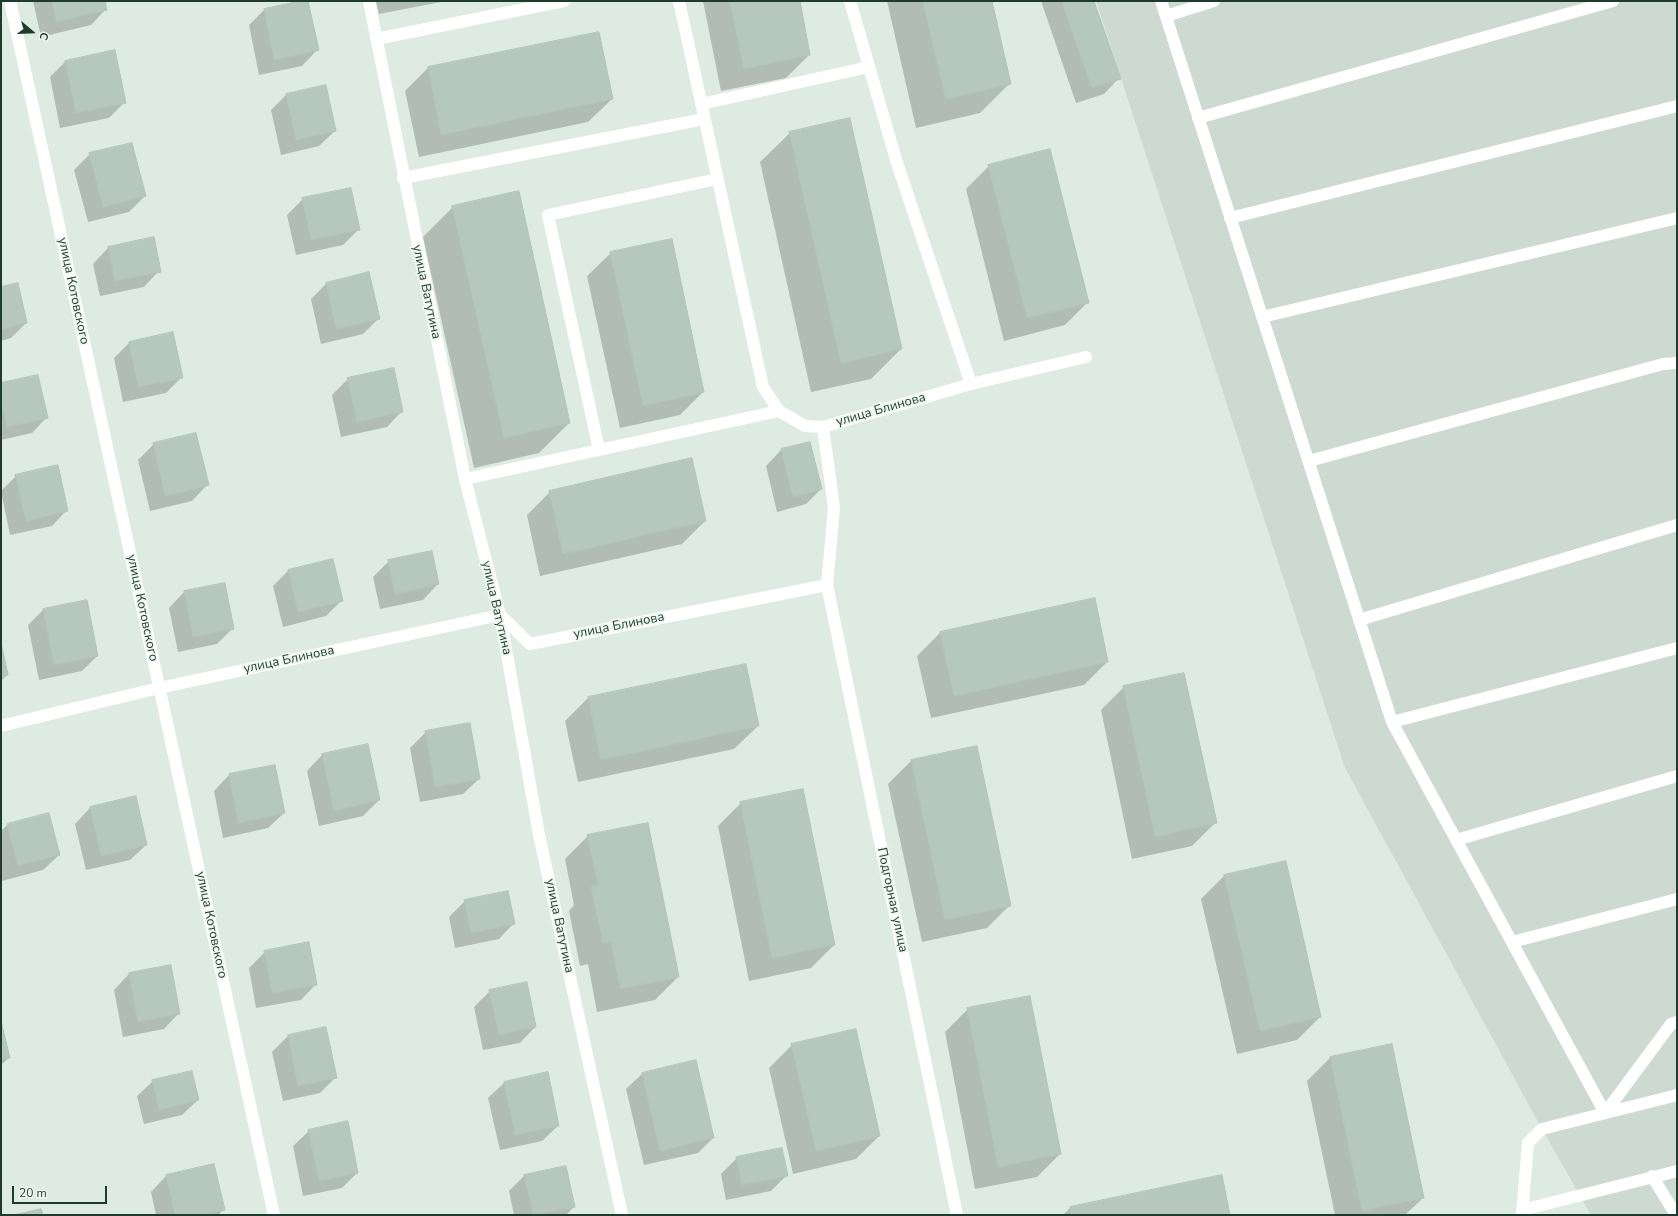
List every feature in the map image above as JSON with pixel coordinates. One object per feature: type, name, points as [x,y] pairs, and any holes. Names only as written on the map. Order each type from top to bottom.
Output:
[{"type":"street","name":"улица Котовского","points":[[10,1],[274,1215]]},
{"type":"street","name":"улица Ватутина","points":[[369,1],[403,178],[465,479],[500,614],[539,835],[622,1215]]},
{"type":"street","points":[[376,39],[512,6],[564,1]]},
{"type":"street","points":[[679,1],[763,386],[779,411],[805,426],[823,427]]},
{"type":"street","points":[[850,1],[897,163],[971,384]]},
{"type":"street","points":[[1161,1],[1392,722],[1605,1113]]},
{"type":"street","points":[[1166,16],[1214,1]]},
{"type":"street","points":[[1198,118],[1613,1]]},
{"type":"street","points":[[701,104],[869,67]]},
{"type":"street","points":[[1230,218],[1677,106]]},
{"type":"street","points":[[403,178],[704,119]]},
{"type":"street","points":[[600,450],[548,215],[718,179]]},
{"type":"street","points":[[1262,317],[1677,218]]},
{"type":"street","name":"улица Блинова","points":[[1,726],[159,688],[500,614],[530,644],[827,585],[834,508],[823,427],[971,384],[1086,357]]},
{"type":"street","points":[[1309,461],[1663,364],[1677,363]]},
{"type":"street","points":[[465,479],[779,411]]},
{"type":"street","points":[[1360,620],[1677,526]]},
{"type":"street","name":"Подгорная улица","points":[[827,585],[957,1215]]},
{"type":"street","points":[[1392,722],[1677,648]]},
{"type":"street","points":[[1456,840],[1677,776]]},
{"type":"street","points":[[1512,942],[1677,899]]},
{"type":"street","points":[[1605,1113],[1671,1024],[1677,1022]]},
{"type":"street","points":[[1677,1095],[1542,1129],[1528,1143],[1522,1213],[1652,1176],[1677,1171]]},
{"type":"street","points":[[1652,1176],[1676,1215]]},
{"type":"shaded area","points":[[1096,1],[1677,1],[1677,1215],[1591,1215],[1542,1129],[1345,768]]},
{"type":"building","points":[[52,1],[105,1],[107,10],[57,22]]},
{"type":"building","points":[[301,1],[308,1],[319,50],[274,60],[264,9]]},
{"type":"building","points":[[730,1],[800,1],[810,55],[744,69]]},
{"type":"building","points":[[923,1],[992,1],[1011,84],[946,99]]},
{"type":"building","points":[[1062,1],[1094,1],[1121,79],[1092,88]]},
{"type":"building","points":[[599,32],[613,99],[441,135],[428,67]]},
{"type":"building","points":[[115,50],[126,103],[76,113],[65,61]]},
{"type":"building","points":[[326,85],[336,131],[296,140],[286,94]]},
{"type":"building","points":[[850,118],[902,349],[841,363],[789,132]]},
{"type":"building","points":[[132,143],[146,196],[103,207],[89,153]]},
{"type":"building","points":[[1050,149],[1089,303],[1027,318],[988,165]]},
{"type":"building","points":[[351,188],[360,230],[311,240],[302,198]]},
{"type":"building","points":[[519,191],[570,423],[504,438],[452,206]]},
{"type":"building","points":[[154,237],[161,272],[115,281],[108,247]]},
{"type":"building","points":[[672,239],[704,392],[643,406],[610,252]]},
{"type":"building","points":[[369,272],[380,319],[336,329],[326,283]]},
{"type":"building","points":[[18,283],[27,323],[1,329],[1,287]]},
{"type":"building","points":[[173,332],[183,378],[138,387],[129,342]]},
{"type":"building","points":[[394,368],[403,412],[357,422],[347,378]]},
{"type":"building","points":[[38,375],[48,418],[7,427],[1,399],[1,383]]},
{"type":"building","points":[[196,433],[209,485],[165,496],[153,443]]},
{"type":"building","points":[[810,442],[822,489],[793,497],[781,449]]},
{"type":"building","points":[[692,458],[706,521],[563,554],[549,491]]},
{"type":"building","points":[[58,465],[68,511],[26,521],[15,475]]},
{"type":"building","points":[[432,551],[439,584],[395,594],[388,560]]},
{"type":"building","points":[[333,559],[343,601],[298,612],[288,570]]},
{"type":"building","points":[[225,583],[234,629],[193,637],[184,591]]},
{"type":"building","points":[[1095,598],[1108,662],[954,696],[940,632]]},
{"type":"building","points":[[87,600],[98,656],[54,665],[43,609]]},
{"type":"building","points":[[1,643],[8,675],[1,677]]},
{"type":"building","points":[[746,664],[759,726],[601,760],[588,697]]},
{"type":"building","points":[[1184,673],[1217,823],[1155,837],[1123,686]]},
{"type":"building","points":[[470,723],[480,779],[435,787],[425,731]]},
{"type":"building","points":[[368,744],[380,800],[334,811],[322,754]]},
{"type":"building","points":[[977,746],[1011,906],[945,920],[911,760]]},
{"type":"building","points":[[275,765],[285,813],[238,823],[229,774]]},
{"type":"building","points":[[803,789],[835,945],[772,958],[740,802]]},
{"type":"building","points":[[136,796],[147,845],[101,856],[90,807]]},
{"type":"building","points":[[49,813],[60,855],[18,866],[7,824]]},
{"type":"building","points":[[648,823],[679,977],[620,989],[611,941],[603,943],[591,887],[598,885],[587,835]]},
{"type":"building","points":[[1286,861],[1321,1017],[1260,1031],[1224,875]]},
{"type":"building","points":[[508,891],[515,924],[471,933],[464,900]]},
{"type":"building","points":[[309,942],[317,985],[272,993],[264,951]]},
{"type":"building","points":[[171,965],[180,1014],[138,1022],[129,973]]},
{"type":"building","points":[[527,982],[536,1027],[499,1035],[489,990]]},
{"type":"building","points":[[1030,996],[1061,1154],[998,1167],[967,1008]]},
{"type":"building","points":[[1,1021],[10,1058],[1,1060]]},
{"type":"building","points":[[326,1027],[337,1078],[298,1086],[288,1035]]},
{"type":"building","points":[[856,1029],[880,1136],[816,1151],[791,1044]]},
{"type":"building","points":[[1392,1044],[1424,1198],[1362,1211],[1330,1057]]},
{"type":"building","points":[[696,1060],[714,1138],[660,1151],[642,1073]]},
{"type":"building","points":[[192,1071],[199,1100],[159,1110],[152,1080]]},
{"type":"building","points":[[548,1072],[559,1126],[515,1135],[504,1082]]},
{"type":"building","points":[[348,1121],[358,1173],[319,1181],[308,1130]]},
{"type":"building","points":[[782,1148],[788,1176],[742,1185],[736,1157]]},
{"type":"building","points":[[214,1164],[225,1210],[204,1215],[175,1215],[166,1175]]},
{"type":"building","points":[[566,1166],[575,1207],[533,1215],[524,1175]]},
{"type":"building","points":[[1222,1175],[1230,1215],[1071,1215],[1070,1207]]},
{"type":"building","points":[[41,1209],[43,1215],[15,1215]]}]
